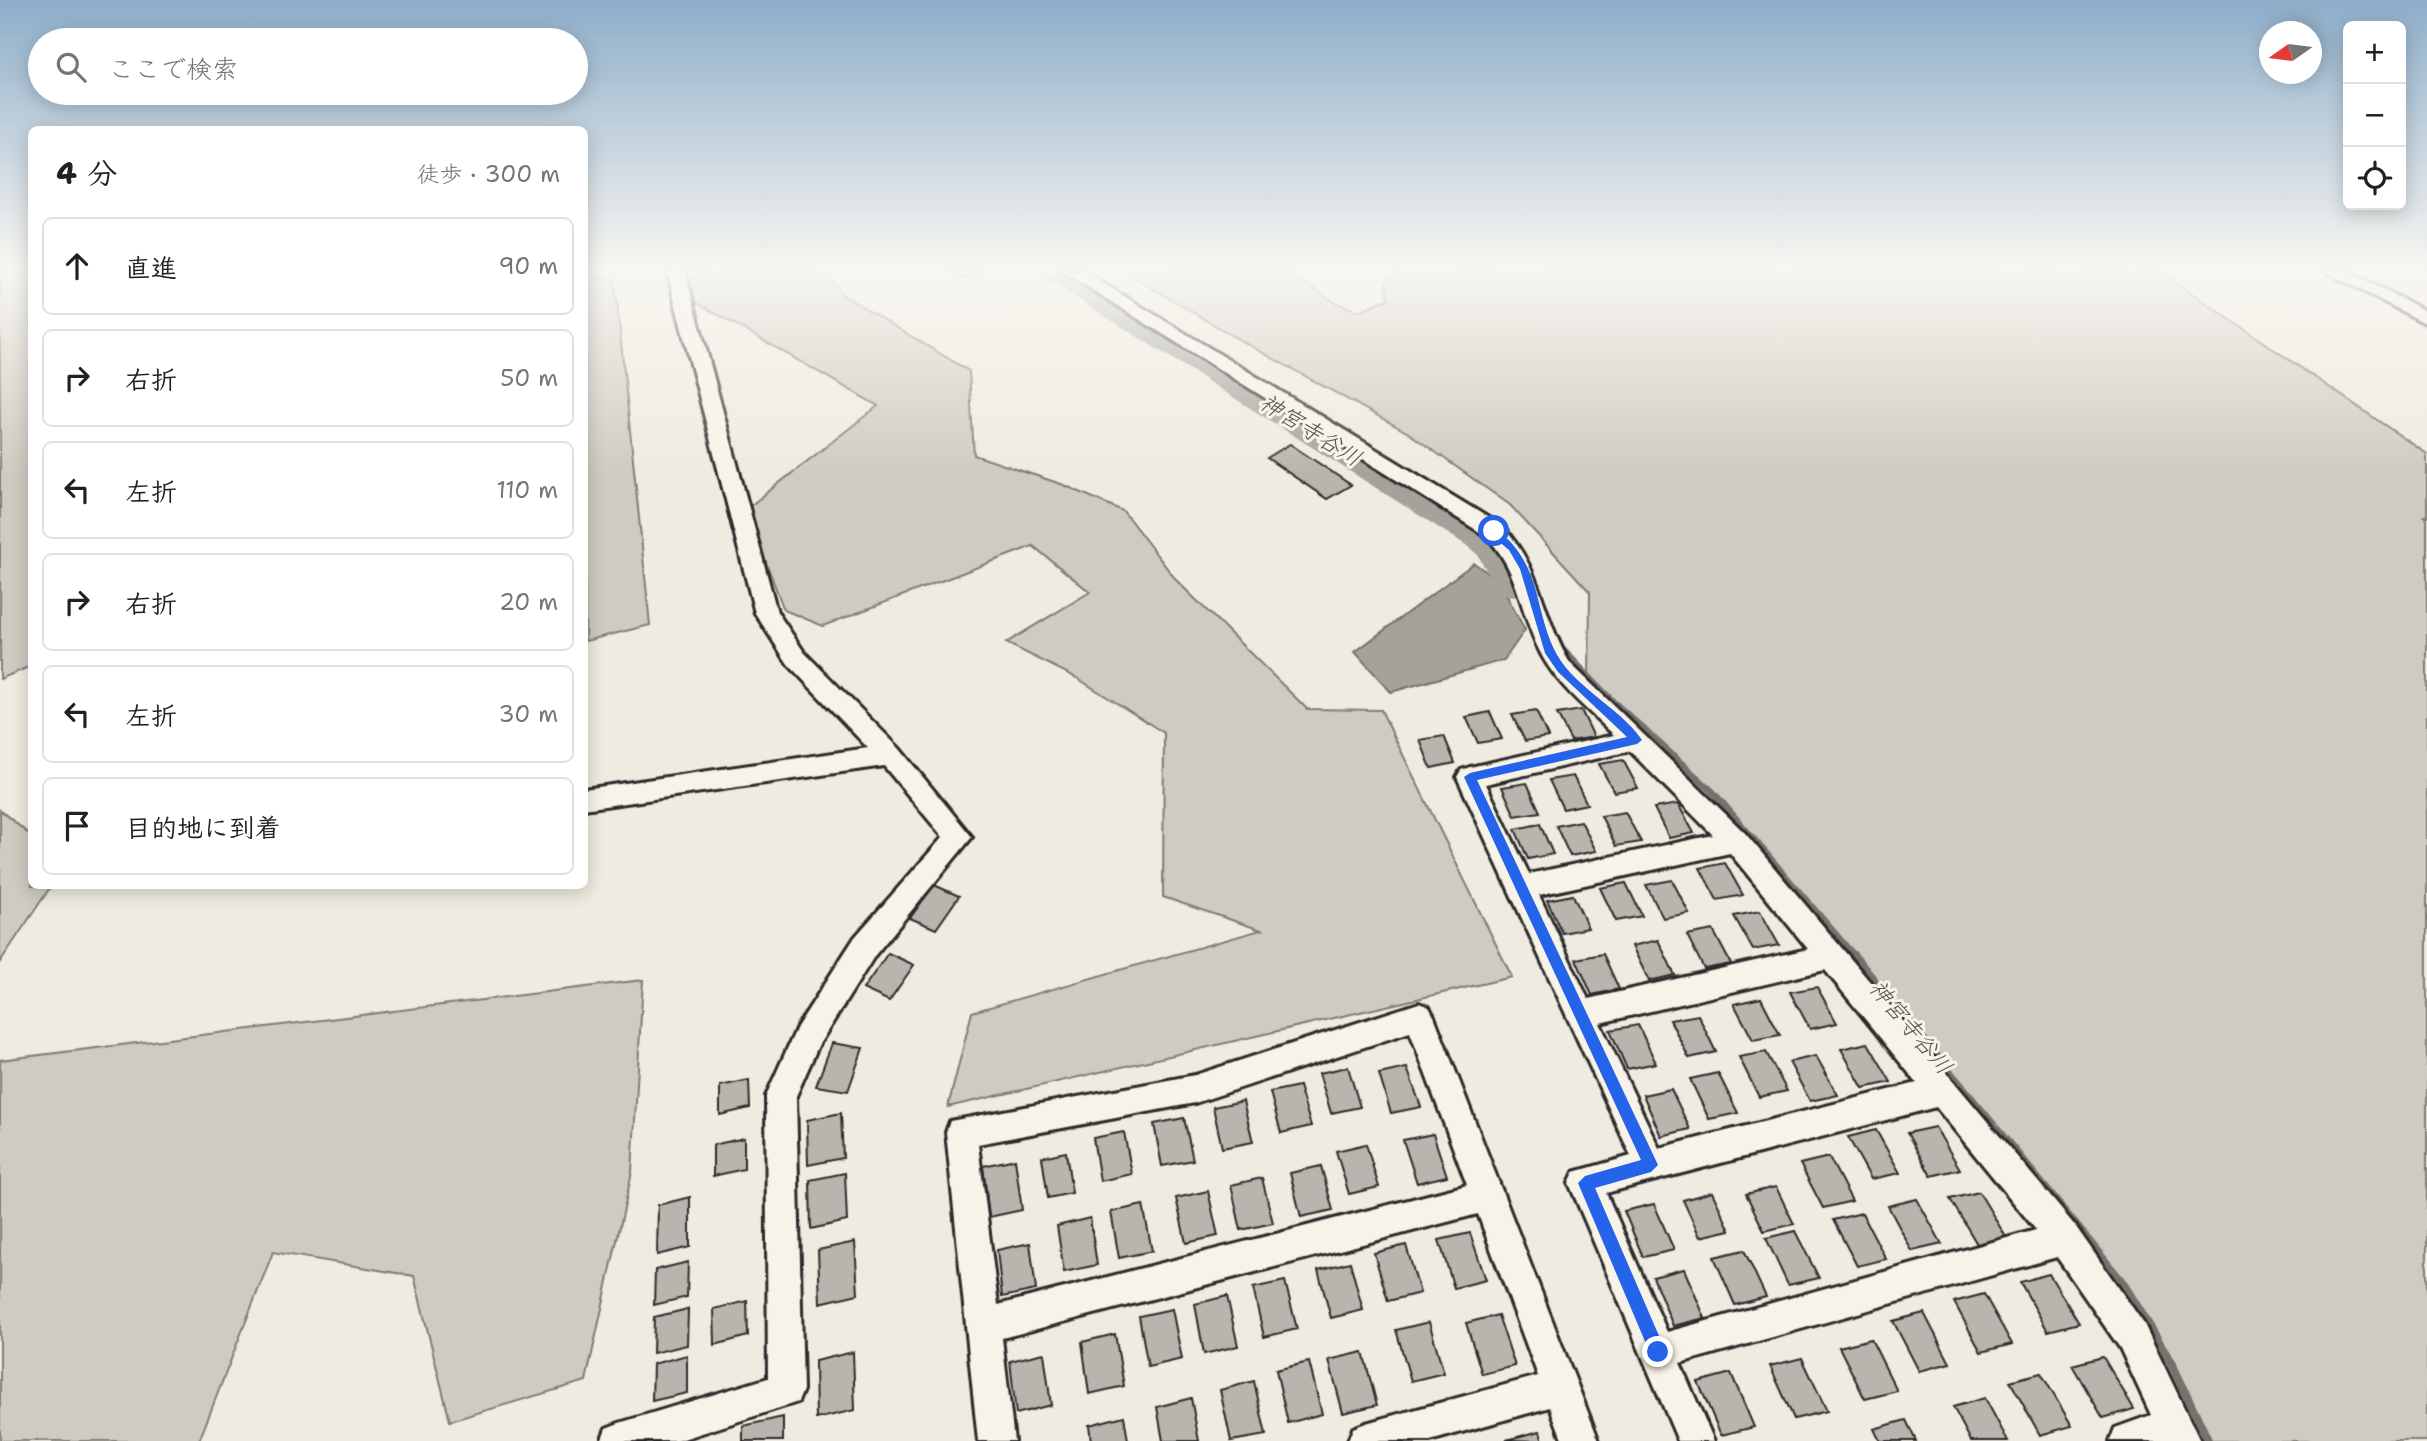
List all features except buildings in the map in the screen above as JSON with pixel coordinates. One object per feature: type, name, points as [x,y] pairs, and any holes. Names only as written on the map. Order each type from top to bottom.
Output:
[{"type":"street","points":[[619,1441],[786,1390],[781,1096],[807,1037],[865,946],[959,837],[890,755],[796,658],[766,612],[694,338]]},
{"type":"street","points":[[1180,338],[1494,531],[1513,547],[1525,569],[1548,650],[1562,669],[1637,740],[1736,841],[2064,1239],[2132,1336],[2178,1433],[2128,1441]]},
{"type":"street","points":[[1637,740],[1470,777],[1651,1165]]},
{"type":"street","points":[[588,798],[890,755]]},
{"type":"street","points":[[1522,887],[1736,841]]},
{"type":"street","points":[[1582,1014],[1831,956]]},
{"type":"street","points":[[996,1441],[961,1132],[1195,1088],[1419,1016],[1581,1441]]},
{"type":"street","points":[[1696,1441],[1585,1183],[1941,1091]]},
{"type":"street","points":[[984,1326],[1486,1196]]},
{"type":"street","points":[[1658,1352],[2064,1239]]},
{"type":"street","points":[[1366,1441],[1560,1387]]},
{"type":"shaded area","points":[[0,338],[28,338],[28,667],[0,679]]},
{"type":"shaded area","points":[[588,338],[621,338],[650,625],[588,640]]},
{"type":"shaded area","points":[[759,338],[915,338],[969,371],[974,455],[1064,485],[1123,511],[1177,581],[1307,709],[1381,710],[1512,977],[948,1107],[972,1012],[1261,930],[1163,897],[1164,733],[1077,678],[1006,643],[1090,592],[1033,546],[823,626],[784,610],[746,509],[878,406]]},
{"type":"shaded area","points":[[1236,338],[2257,338],[2427,454],[2427,516],[2424,516],[2427,519],[2427,1441],[2195,1441],[2132,1309],[1794,890],[1589,680],[1590,592],[1510,505],[1407,432]]},
{"type":"shaded area","points":[[1474,563],[1499,581],[1525,630],[1504,660],[1391,692],[1355,652]]},
{"type":"shaded area","points":[[0,810],[28,833],[28,889],[49,889],[0,962]]},
{"type":"shaded area","points":[[643,980],[632,1172],[586,1381],[450,1421],[414,1276],[273,1252],[199,1441],[0,1441],[0,1060]]},
{"type":"waterway","name":"神宮寺谷川","points":[[1164,338],[1480,536],[1494,547],[1512,583]]},
{"type":"waterway","name":"神宮寺谷川","points":[[1564,651],[1612,701],[1712,791],[1855,957]]},
{"type":"waterway","name":"神宮寺谷川","points":[[1853,955],[2122,1282],[2170,1360],[2208,1441]]},
{"type":"route","points":[[1494,531],[1513,547],[1525,569],[1548,650],[1562,669],[1637,740],[1470,777],[1651,1165],[1585,1183],[1658,1352]]}]
